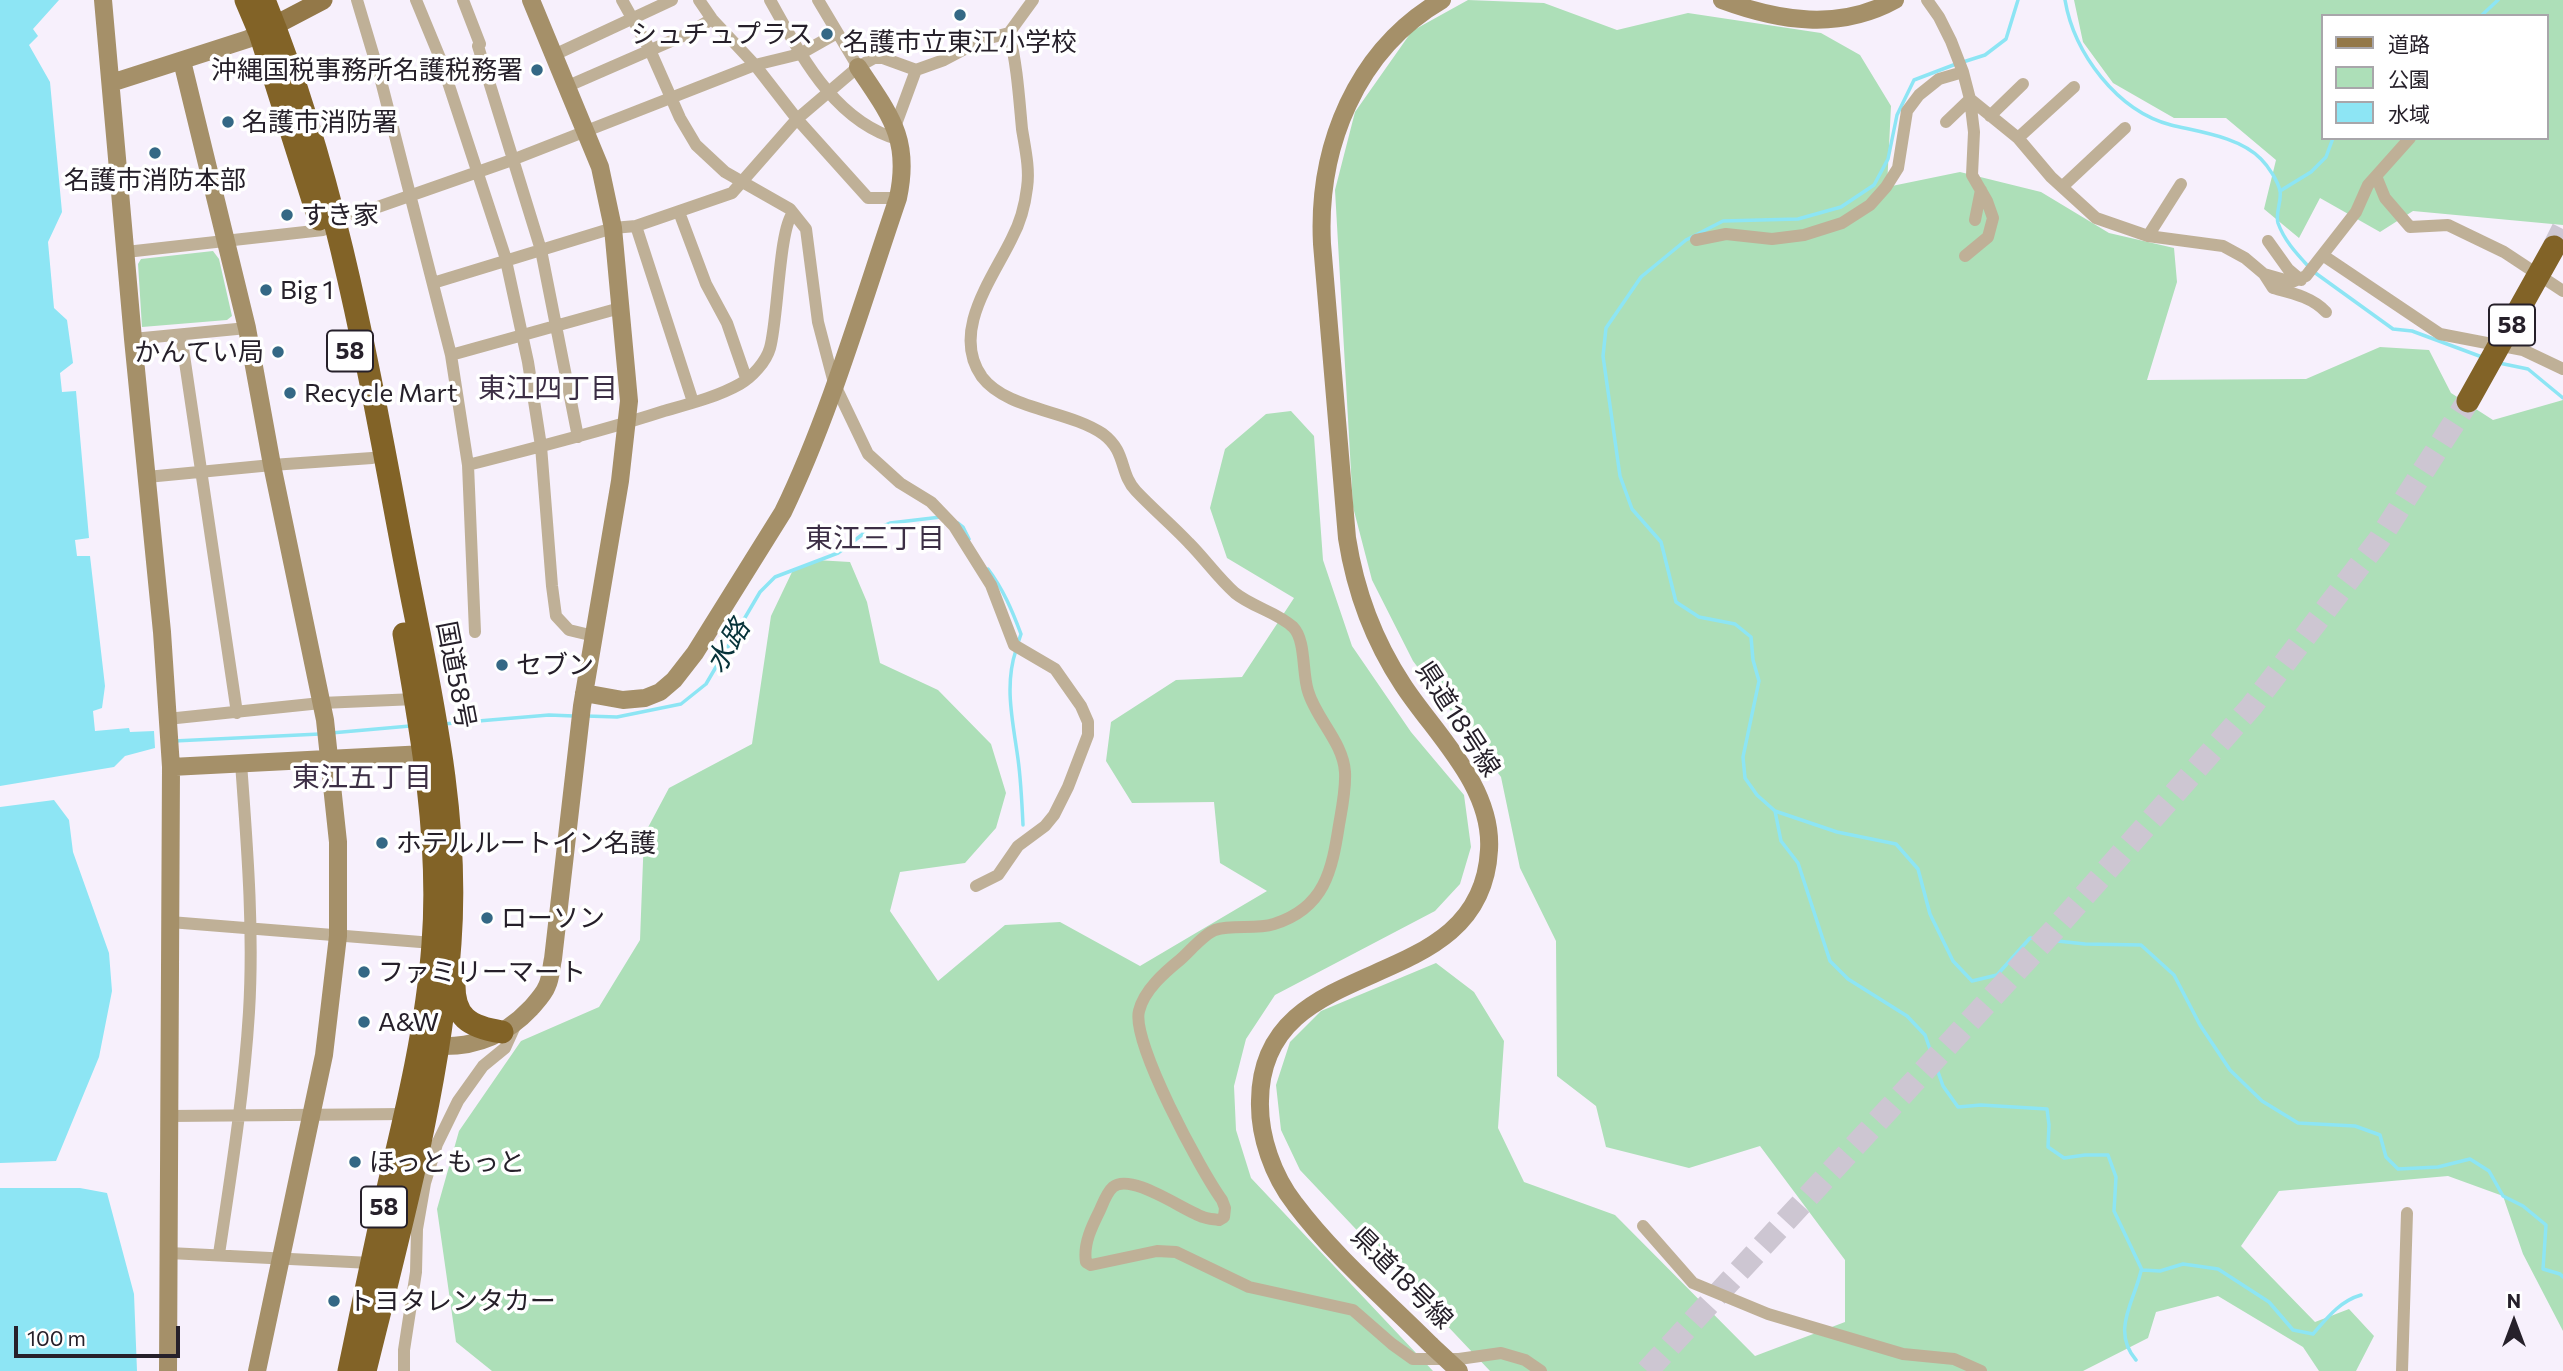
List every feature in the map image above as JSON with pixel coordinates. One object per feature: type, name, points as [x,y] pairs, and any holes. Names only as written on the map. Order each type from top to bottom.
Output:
[{"type":"highway","name":"国道58号","points":[[246,0],[267,30],[314,140],[352,290],[429,743],[431,818],[442,942],[428,1045],[425,1113],[365,1371]]},
{"type":"highway","name":"国道58号","points":[[264,0],[267,30],[323,230],[423,707]]},
{"type":"highway","name":"58","points":[[2468,401],[2554,247]]},
{"type":"highway","points":[[442,942],[454,963],[454,998],[460,1011],[473,1026],[509,1028]]},
{"type":"highway","name":"国道58号","points":[[349,1371],[406,1114],[428,1045]]},
{"type":"main road","points":[[267,30],[323,0]]},
{"type":"street","points":[[103,0],[162,632],[169,742],[168,1371]]},
{"type":"street","points":[[357,0],[380,77],[452,355],[468,465],[475,632]]},
{"type":"street","points":[[416,0],[440,58],[506,261],[541,446],[556,615],[569,630],[594,636]]},
{"type":"street","points":[[463,0],[541,250],[578,437]]},
{"type":"street","points":[[428,1045],[460,1047],[481,1043],[509,1028],[540,998],[547,986],[583,700],[628,424],[629,376],[613,228],[600,167],[531,0]]},
{"type":"street","points":[[622,0],[650,50],[680,118],[696,145],[725,172],[793,213],[806,229],[818,322],[834,383],[868,454],[900,483],[931,502],[954,526],[991,585],[1014,645],[1055,669],[1081,706],[1088,722],[1088,734],[1068,787],[1054,814],[1045,826],[1017,846],[998,875],[976,886]]},
{"type":"street","points":[[554,55],[673,0]]},
{"type":"street","points":[[699,0],[797,119],[868,198],[898,198]]},
{"type":"street","points":[[770,0],[800,54],[828,92],[847,112],[880,135],[897,134]]},
{"type":"street","points":[[583,700],[645,698],[660,692],[685,668],[783,512],[834,383],[898,198],[903,165],[897,134],[818,0]]},
{"type":"street","points":[[433,283],[613,228],[636,226],[732,193],[797,119],[858,67],[874,58],[883,58],[916,70],[944,60],[982,40],[1009,33],[1033,0]]},
{"type":"street","name":"県道18号線","points":[[1442,0],[1403,28],[1384,48],[1348,102],[1334,135],[1326,169],[1322,244],[1347,538],[1353,572],[1369,618],[1402,684],[1461,766],[1479,799],[1488,828],[1490,848],[1487,869],[1471,908],[1462,922],[1437,943],[1332,993],[1299,1013],[1284,1028],[1268,1057],[1263,1075],[1260,1119],[1272,1161],[1294,1203],[1338,1252],[1459,1371]]},
{"type":"street","points":[[1722,0],[1768,15],[1830,20],[1860,14],[1895,0]]},
{"type":"street","points":[[1927,0],[1939,17],[1963,71],[1974,132],[1972,175],[1993,218],[1988,237],[1965,256]]},
{"type":"street","points":[[568,86],[685,35],[712,19]]},
{"type":"street","points":[[111,83],[248,39],[267,30]]},
{"type":"street","points":[[355,215],[512,160],[755,65],[800,54],[837,33]]},
{"type":"street","points":[[1009,33],[1014,53],[1028,178],[1022,212],[1014,235],[980,298],[973,320],[973,356],[978,368],[989,383],[1007,396],[1063,415],[1105,435],[1122,456],[1130,483],[1193,547],[1212,571],[1236,594],[1293,627],[1299,637],[1303,673],[1310,699],[1333,739],[1345,774],[1331,871],[1317,894],[1299,912],[1275,923],[1211,932],[1157,982],[1144,999],[1138,1014],[1140,1033],[1168,1104],[1192,1152],[1222,1200],[1224,1217],[1219,1220],[1203,1218],[1157,1194],[1130,1185],[1117,1185],[1112,1188],[1095,1219],[1086,1243],[1086,1262],[1091,1265],[1157,1251],[1176,1252],[1249,1287],[1353,1310],[1413,1359],[1459,1359],[1501,1353],[1525,1360],[1541,1371]]},
{"type":"street","points":[[183,61],[247,328],[323,712],[338,842],[338,936],[330,1018],[313,1114],[257,1371]]},
{"type":"street","points":[[897,134],[916,70]]},
{"type":"street","points":[[1696,240],[1726,234],[1772,239],[1804,235],[1842,223],[1870,205],[1898,168],[1908,111],[1919,95],[1939,79],[1963,71]]},
{"type":"street","points":[[1990,116],[2023,84]]},
{"type":"street","points":[[2018,138],[2074,87]]},
{"type":"street","points":[[1970,99],[2018,138],[2062,187],[2096,218],[2148,236],[2223,246],[2245,258],[2264,274],[2273,288],[2318,304],[2326,312]]},
{"type":"street","points":[[1946,122],[1970,99]]},
{"type":"street","points":[[2062,187],[2125,128]]},
{"type":"street","points":[[2264,274],[2292,282],[2304,278],[2356,212],[2368,185],[2408,140]]},
{"type":"street","points":[[2376,176],[2385,198],[2410,227],[2448,225],[2504,252],[2563,291]]},
{"type":"street","points":[[2148,236],[2181,184]]},
{"type":"street","points":[[1975,220],[1980,190]]},
{"type":"street","points":[[679,212],[706,284],[727,323],[746,378]]},
{"type":"street","points":[[468,465],[628,424],[741,383],[766,360],[770,350],[777,317],[784,233],[787,219],[793,213]]},
{"type":"street","points":[[636,226],[693,402]]},
{"type":"street","points":[[126,252],[323,230]]},
{"type":"street","points":[[2268,241],[2288,269],[2304,278]]},
{"type":"street","points":[[2321,259],[2440,334],[2523,350],[2563,369]]},
{"type":"street","points":[[452,355],[620,308]]},
{"type":"street","points":[[133,339],[247,328]]},
{"type":"street","points":[[181,335],[237,713]]},
{"type":"street","points":[[147,477],[372,458]]},
{"type":"street","points":[[169,742],[237,713],[423,707]]},
{"type":"street","points":[[169,742],[241,763],[328,751],[429,743]]},
{"type":"street","points":[[219,1254],[239,1116],[249,1012],[250,928],[241,763]]},
{"type":"street","points":[[170,922],[442,942]]},
{"type":"street","points":[[406,1368],[416,1272],[417,1229],[425,1183],[437,1144],[458,1101],[483,1066],[505,1048],[509,1028]]},
{"type":"street","points":[[170,1116],[406,1114]]},
{"type":"street","points":[[2402,1371],[2407,1213]]},
{"type":"street","points":[[1643,1226],[1693,1283],[1768,1314],[1903,1354],[1954,1359],[1982,1371]]},
{"type":"street","points":[[169,1253],[371,1264]]},
{"type":"green space","points":[[1468,0],[1544,3],[1617,30],[1688,13],[1821,33],[1860,55],[1891,106],[1887,187],[1960,172],[2041,192],[2109,233],[2174,248],[2177,282],[2147,380],[2306,379],[2380,347],[2429,350],[2451,393],[2493,420],[2563,400],[2563,1331],[2523,1254],[2503,1196],[2448,1176],[2279,1191],[2241,1246],[2315,1322],[2349,1309],[2374,1336],[2356,1371],[2319,1371],[2303,1347],[2218,1296],[2156,1312],[2148,1338],[2083,1371],[1490,1371],[1300,1170],[1281,1130],[1276,1085],[1290,1042],[1321,1011],[1436,963],[1474,992],[1504,1041],[1498,1128],[1524,1182],[1615,1215],[1755,1356],[1845,1322],[1845,1260],[1760,1146],[1689,1168],[1606,1147],[1596,1106],[1557,1076],[1556,941],[1520,868],[1501,777],[1413,661],[1372,580],[1353,507],[1335,190],[1355,112],[1412,31]]},
{"type":"green space","points":[[2074,0],[2563,0],[2563,225],[2413,211],[2380,232],[2320,198],[2299,238],[2264,209],[2276,160],[2226,118],[2174,118],[2113,83],[2083,42]]},
{"type":"green space","points":[[213,251],[219,259],[232,316],[227,320],[142,327],[138,264],[141,259]]},
{"type":"green space","points":[[1291,411],[1314,436],[1323,560],[1352,646],[1411,732],[1464,795],[1471,847],[1460,884],[1435,911],[1275,995],[1246,1039],[1234,1086],[1236,1130],[1251,1178],[1433,1371],[492,1371],[456,1342],[437,1209],[459,1131],[521,1041],[599,1007],[640,940],[644,835],[669,788],[752,744],[771,616],[792,572],[816,560],[850,562],[867,602],[880,663],[938,690],[991,744],[1006,793],[996,828],[965,863],[900,872],[890,911],[938,981],[1005,925],[1060,922],[1140,966],[1267,891],[1220,863],[1214,802],[1132,803],[1106,761],[1111,722],[1176,680],[1242,677],[1294,598],[1227,558],[1210,508],[1225,449],[1266,414]]},
{"type":"water","points":[[0,0],[59,0],[33,29],[38,36],[29,45],[50,82],[62,212],[48,242],[54,308],[67,320],[73,363],[60,373],[62,392],[76,391],[89,538],[75,540],[77,556],[90,556],[105,686],[102,708],[93,711],[95,731],[129,728],[130,732],[154,731],[155,748],[125,756],[114,767],[0,786]]},
{"type":"water","points":[[54,800],[69,820],[73,852],[109,953],[112,991],[99,1057],[56,1161],[0,1163],[0,807]]},
{"type":"water","points":[[0,1188],[80,1188],[107,1193],[134,1294],[137,1371],[0,1371]]},
{"type":"waterway","points":[[1963,62],[1985,55],[2006,39],[2018,0]]},
{"type":"waterway","points":[[2065,0],[2070,20],[2088,59],[2101,77],[2133,107],[2151,118],[2171,125],[2231,140],[2264,162],[2280,191],[2277,219],[2281,229],[2308,266]]},
{"type":"waterway","points":[[2483,14],[2498,0]]},
{"type":"waterway","points":[[1956,64],[1914,80],[1897,115],[1888,159],[1874,185],[1841,207],[1798,219],[1723,221],[1686,240],[1641,277],[1606,328],[1603,356],[1620,476],[1632,509],[1661,542],[1676,602],[1699,617],[1735,624],[1751,637],[1753,660],[1759,681],[1743,757],[1745,778],[1757,795],[1775,811],[1781,841],[1798,863],[1830,961],[1848,979],[1907,1016],[1925,1035],[1943,1086],[1958,1107],[1981,1105],[2047,1109],[2048,1147],[2064,1158],[2108,1155],[2116,1177],[2114,1211],[2142,1270],[2160,1271],[2183,1264],[2218,1269],[2269,1302],[2293,1330],[2313,1334],[2340,1306],[2361,1295]]},
{"type":"waterway","points":[[2280,191],[2311,172],[2326,157],[2332,140]]},
{"type":"waterway","points":[[2314,272],[2393,329],[2412,331],[2482,357]]},
{"type":"waterway","points":[[2499,363],[2528,369],[2563,398]]},
{"type":"waterway","name":"水路","points":[[586,716],[617,717],[681,704],[706,684],[760,592],[775,577],[838,553],[863,534],[890,523],[941,517]]},
{"type":"waterway","name":"水路","points":[[958,523],[969,539]]},
{"type":"waterway","name":"水路","points":[[988,569],[1003,592],[1021,634],[1018,643]]},
{"type":"waterway","name":"水路","points":[[1016,650],[1010,691],[1023,825]]},
{"type":"waterway","name":"水路","points":[[443,724],[549,715],[574,716]]},
{"type":"waterway","name":"水路","points":[[331,733],[410,726]]},
{"type":"waterway","name":"水路","points":[[174,741],[320,734]]},
{"type":"waterway","points":[[1775,811],[1837,832],[1896,844],[1918,869],[1930,914],[1953,961],[1972,981],[1997,975],[2030,938],[2085,944],[2141,945],[2174,975],[2200,1025],[2230,1070],[2262,1101],[2298,1123],[2355,1126],[2380,1135],[2386,1157],[2398,1169],[2438,1167],[2470,1159],[2489,1171],[2503,1196],[2523,1206],[2546,1225],[2543,1269],[2563,1277]]},
{"type":"waterway","points":[[2136,1360],[2125,1338],[2125,1327],[2141,1271]]},
{"type":"tunnel","points":[[2554,247],[2563,229]]},
{"type":"tunnel","points":[[1647,1371],[2054,930],[2251,707],[2379,540],[2468,401]]},
{"type":"place","name":"名護市立東江小学校","points":[[960,15]]},
{"type":"place","name":"シュチュプラス","points":[[827,34]]},
{"type":"place","name":"沖縄国税事務所名護税務署","points":[[537,70]]},
{"type":"place","name":"名護市消防署","points":[[228,122]]},
{"type":"place","name":"名護市消防本部","points":[[155,153]]},
{"type":"place","name":"すき家","points":[[287,215]]},
{"type":"place","name":"Big 1","points":[[266,290]]},
{"type":"place","name":"かんてい局","points":[[278,352]]},
{"type":"place","name":"Recycle Mart","points":[[290,393]]},
{"type":"place","name":"セブン","points":[[502,665]]},
{"type":"place","name":"ホテルルートイン名護","points":[[382,843]]},
{"type":"place","name":"ローソン","points":[[487,918]]},
{"type":"place","name":"ファミリーマート","points":[[364,972]]},
{"type":"place","name":"A&W","points":[[364,1022]]},
{"type":"place","name":"ほっともっと","points":[[355,1162]]},
{"type":"place","name":"トヨタレンタカー","points":[[334,1301]]},
{"type":"district","name":"東江四丁目","points":[[548,389]]},
{"type":"district","name":"東江三丁目","points":[[875,539]]},
{"type":"district","name":"東江五丁目","points":[[362,778]]}]
